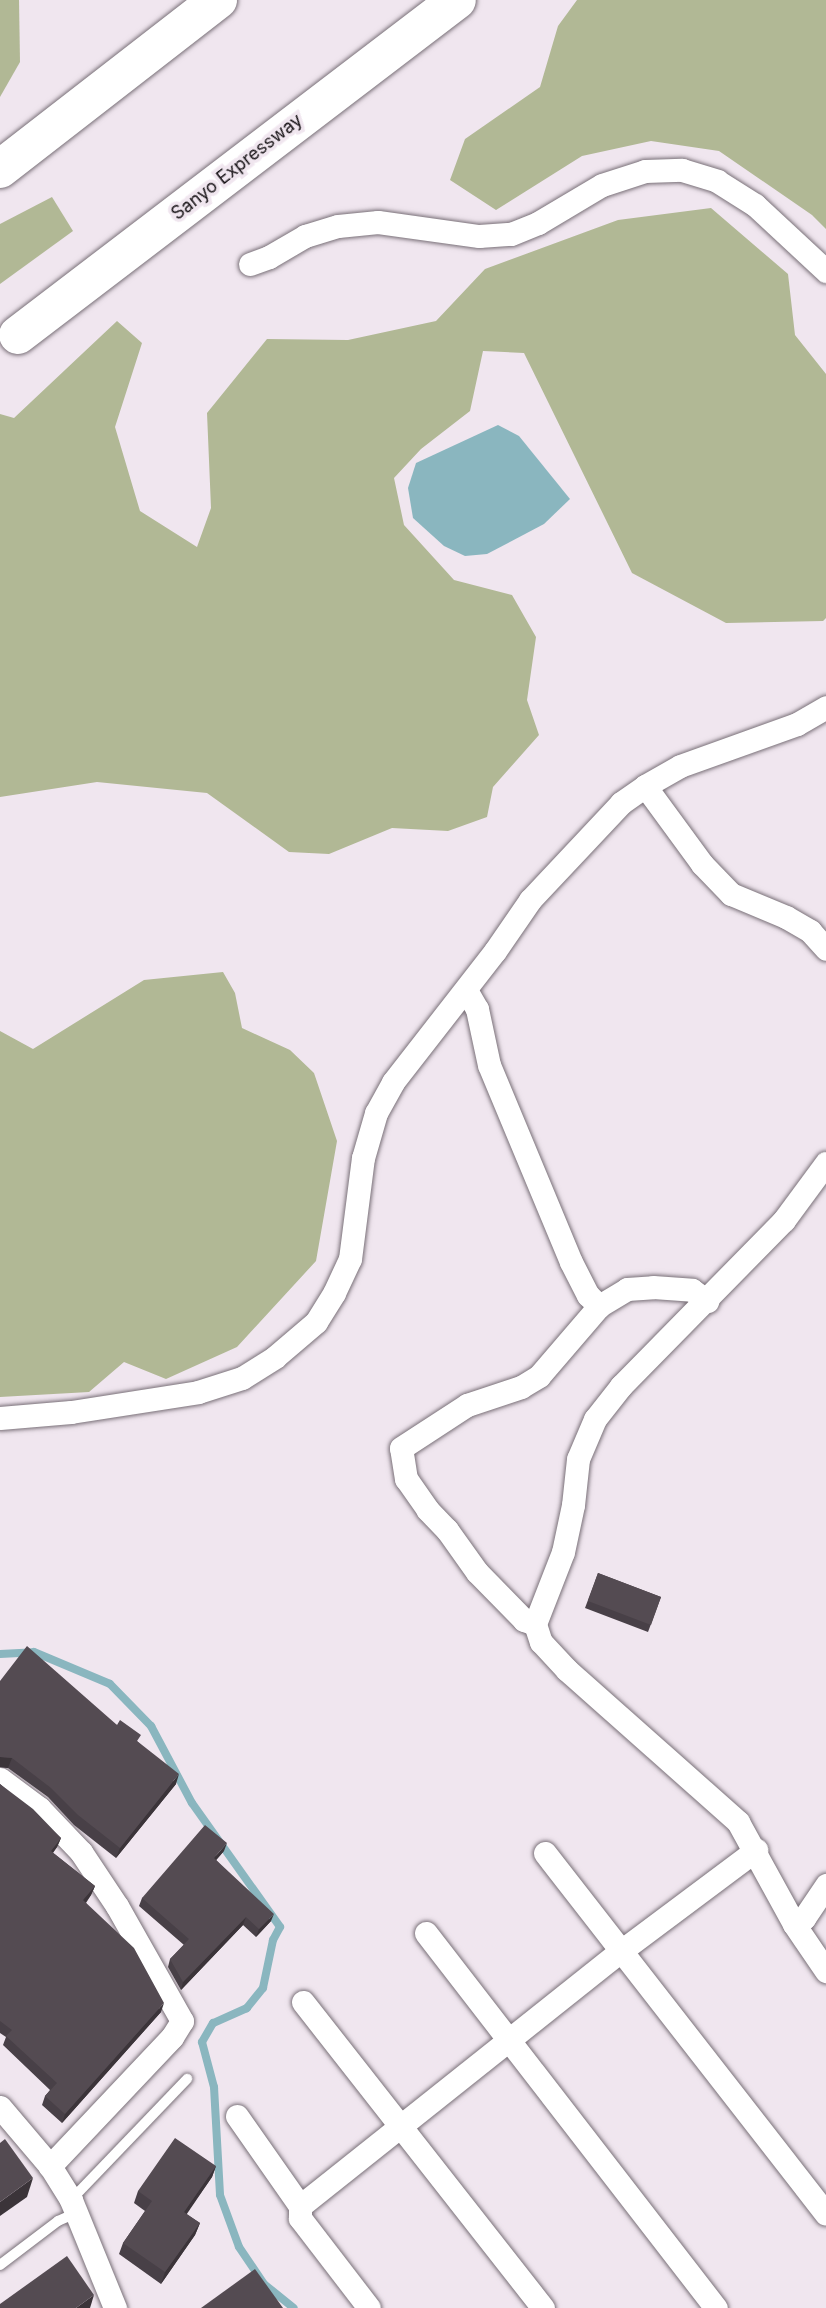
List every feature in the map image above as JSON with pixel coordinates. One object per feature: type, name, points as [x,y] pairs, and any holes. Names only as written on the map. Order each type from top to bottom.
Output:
[{"type":"highway","points":[[0,169],[218,0]]},
{"type":"highway","name":"Sanyo Expressway","points":[[18,335],[457,0]]},
{"type":"street","points":[[250,264],[269,257],[305,236],[338,226],[378,222],[479,236],[511,234],[538,223],[602,185],[645,171],[682,170],[717,181],[755,205],[826,271]]},
{"type":"street","points":[[0,1418],[71,1412],[198,1392],[242,1378],[275,1357],[316,1322],[334,1293],[349,1259],[363,1158],[376,1113],[393,1082],[466,990],[530,900],[621,803],[645,786],[680,765],[797,724],[826,707]]},
{"type":"street","points":[[645,786],[702,864],[731,894],[786,917],[810,931],[826,948]]},
{"type":"street","points":[[466,990],[477,1009],[489,1065],[566,1250],[588,1295],[598,1306]]},
{"type":"street","points":[[826,1163],[784,1220],[621,1386],[595,1419],[578,1459],[573,1505],[563,1552],[535,1624],[541,1642],[567,1670],[738,1822],[756,1850],[794,1924],[826,1971]]},
{"type":"street","points":[[535,1624],[524,1620],[477,1572],[447,1530],[428,1510],[406,1479],[401,1448],[467,1405],[520,1387],[540,1376],[598,1306],[627,1289],[653,1287],[692,1290],[706,1301]]},
{"type":"street","points":[[0,1779],[39,1808],[81,1852],[117,1906],[182,2021],[172,2037],[50,2166]]},
{"type":"street","points":[[300,2206],[621,1951],[746,1854],[756,1850]]},
{"type":"street","points":[[545,1853],[826,2214]]},
{"type":"street","points":[[794,1924],[804,1918],[826,1885]]},
{"type":"street","points":[[426,1933],[716,2308]]},
{"type":"street","points":[[303,2002],[543,2308]]},
{"type":"street","points":[[0,2107],[50,2166],[74,2206],[115,2308]]},
{"type":"street","points":[[237,2116],[300,2206],[300,2218],[369,2308]]},
{"type":"lane","points":[[0,2265],[74,2206],[187,2079]]},
{"type":"green space","points":[[0,0],[19,0],[20,62],[0,97]]},
{"type":"green space","points":[[577,0],[826,0],[826,229],[812,215],[719,151],[651,141],[582,156],[496,210],[450,180],[465,139],[540,87],[558,26]]},
{"type":"green space","points":[[52,197],[73,231],[0,284],[0,224]]},
{"type":"green space","points":[[711,208],[788,274],[795,335],[826,374],[826,618],[823,621],[726,623],[632,573],[524,353],[483,351],[470,411],[421,449],[394,478],[404,525],[454,580],[512,595],[536,637],[527,700],[539,735],[493,787],[487,817],[448,831],[392,828],[329,854],[289,852],[207,793],[97,782],[0,797],[0,414],[14,418],[117,321],[142,343],[115,427],[140,511],[197,547],[211,508],[207,413],[267,339],[348,340],[436,321],[485,269],[618,220]]},
{"type":"green space","points":[[223,972],[235,993],[242,1028],[290,1050],[314,1073],[337,1141],[316,1261],[237,1347],[166,1379],[124,1362],[89,1392],[0,1397],[0,1031],[33,1049],[144,980]]},
{"type":"water","points":[[498,425],[519,436],[570,499],[544,524],[487,554],[465,556],[444,546],[413,518],[408,488],[416,463]]},
{"type":"building","points":[[598,1573],[661,1597],[651,1625],[588,1601]]},
{"type":"building","points":[[27,1646],[117,1725],[120,1720],[141,1735],[137,1741],[179,1774],[120,1848],[12,1758],[0,1757],[0,1681]]},
{"type":"building","points":[[0,1784],[33,1809],[61,1838],[51,1851],[95,1886],[83,1900],[134,1948],[164,2003],[65,2114],[45,2096],[57,2083],[6,2036],[12,2030],[0,2021]]},
{"type":"building","points":[[205,1825],[227,1843],[214,1858],[274,1914],[259,1929],[246,1917],[183,1982],[170,1959],[189,1939],[142,1898]]},
{"type":"building","points":[[175,2138],[216,2166],[184,2212],[200,2223],[165,2272],[123,2243],[152,2201],[138,2191]]},
{"type":"building","points":[[5,2139],[33,2178],[0,2202],[0,2143]]},
{"type":"building","points":[[67,2256],[94,2295],[76,2308],[0,2308],[0,2304]]},
{"type":"building","points":[[255,2269],[283,2308],[201,2308]]},
{"type":"waterway","points":[[0,1654],[34,1652],[110,1684],[151,1726],[192,1803],[280,1927],[273,1940],[263,1988],[247,2008],[213,2023],[202,2042],[214,2087],[220,2195],[239,2247],[264,2284],[294,2308]]}]
